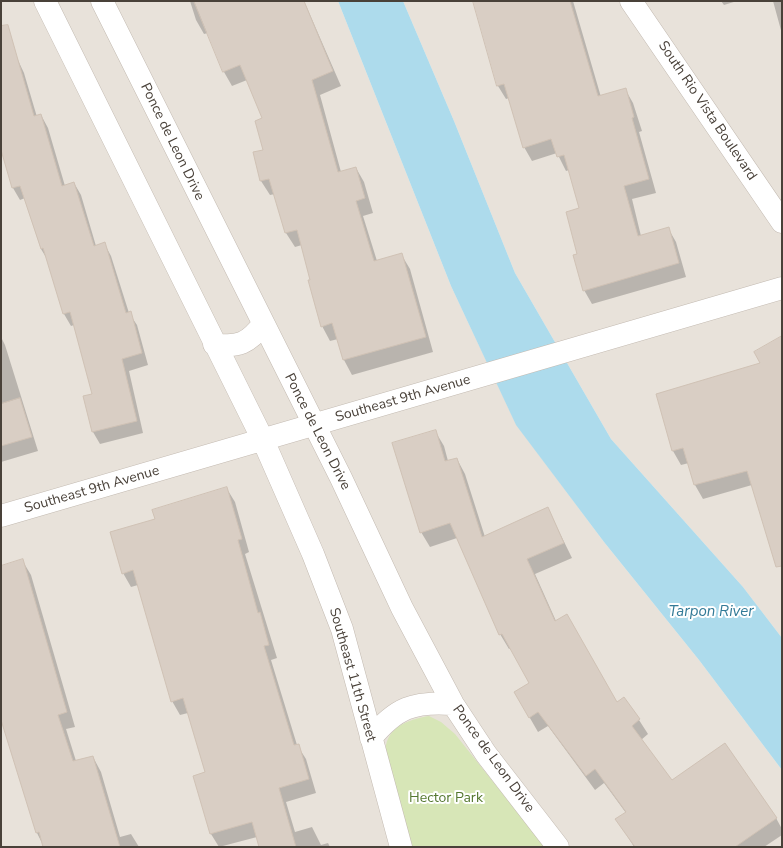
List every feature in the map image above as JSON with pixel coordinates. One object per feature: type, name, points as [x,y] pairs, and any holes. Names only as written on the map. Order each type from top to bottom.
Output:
[{"type":"street","points":[[45,1],[263,440]]},
{"type":"street","name":"Ponce de Leon Drive","points":[[102,1],[314,425],[402,608],[453,704],[486,754],[558,847]]},
{"type":"street","name":"South Rio Vista Boulevard","points":[[631,1],[782,222]]},
{"type":"street","name":"Southeast 9th Avenue","points":[[1,516],[782,288]]},
{"type":"street","points":[[214,344],[228,347],[242,344],[254,336],[263,324]]},
{"type":"street","name":"Southeast 11th Street","points":[[263,440],[313,554],[342,629],[370,738],[401,847]]},
{"type":"street","points":[[370,738],[386,720],[406,708],[429,702],[453,704]]},
{"type":"shaded area","points":[[1,1],[338,1],[451,286],[516,424],[604,542],[699,660],[782,770],[782,847],[1,847]]},
{"type":"shaded area","points":[[403,1],[782,1],[782,638],[743,587],[611,439],[515,273],[454,121]]},
{"type":"green space","name":"Hector Park","points":[[429,716],[441,722],[455,734],[545,847],[411,847],[391,780],[386,754],[386,745],[388,738],[397,728],[409,721]]},
{"type":"water","name":"Tarpon River","points":[[338,1],[403,1],[454,121],[515,273],[611,439],[743,587],[782,638],[782,770],[699,660],[604,542],[516,425],[451,286]]},
{"type":"building","points":[[194,1],[304,1],[333,71],[312,80],[338,172],[356,167],[365,198],[356,201],[374,261],[402,253],[426,337],[343,360],[332,323],[321,327],[308,280],[310,280],[297,230],[285,233],[269,179],[260,181],[253,152],[263,150],[255,121],[262,118],[240,65],[223,72]]},
{"type":"building","points":[[473,1],[570,1],[598,96],[626,88],[634,117],[632,118],[649,179],[624,186],[638,236],[669,227],[679,263],[583,291],[573,255],[577,254],[566,212],[579,208],[564,155],[557,157],[551,139],[523,148],[504,84],[497,86]]},
{"type":"building","points":[[8,25],[34,116],[41,114],[62,186],[74,182],[94,246],[105,242],[126,313],[131,311],[142,353],[122,359],[137,421],[92,432],[83,396],[92,394],[70,312],[63,314],[43,248],[41,249],[20,186],[12,188],[1,150],[1,26]]},
{"type":"building","points":[[782,336],[782,566],[776,567],[747,471],[694,485],[683,448],[672,451],[656,394],[760,363],[754,352]]},
{"type":"building","points":[[20,398],[32,437],[1,446],[1,404]]},
{"type":"building","points":[[436,430],[445,461],[457,458],[482,537],[548,507],[564,543],[527,559],[555,621],[567,614],[617,702],[624,697],[640,719],[632,726],[672,780],[725,743],[777,818],[735,847],[635,847],[615,819],[626,812],[595,769],[586,776],[538,712],[529,718],[514,692],[529,683],[502,634],[499,635],[450,523],[420,533],[392,443]]},
{"type":"building","points":[[227,487],[242,539],[238,540],[258,613],[260,612],[269,645],[264,646],[294,745],[299,744],[309,779],[279,788],[296,847],[259,847],[252,822],[210,834],[193,776],[205,772],[183,698],[171,702],[133,570],[122,574],[110,532],[155,519],[152,510]]},
{"type":"building","points":[[23,559],[67,712],[58,715],[73,761],[93,756],[120,847],[43,847],[39,832],[36,833],[1,720],[1,566]]}]
